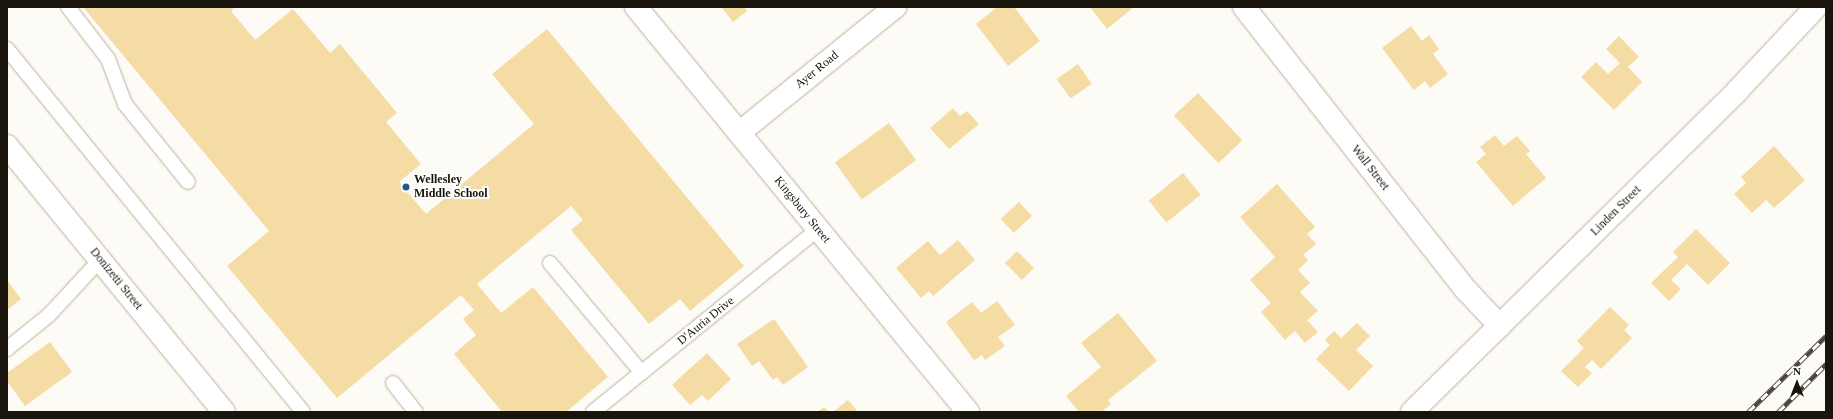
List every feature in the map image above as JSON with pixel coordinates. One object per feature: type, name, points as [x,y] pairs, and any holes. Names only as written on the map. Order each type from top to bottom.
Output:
[{"type":"street","name":"Kingsbury Street","points":[[636,7],[968,412]]},
{"type":"street","name":"Ayer Road","points":[[739,133],[895,7]]},
{"type":"street","name":"Wall Street","points":[[1244,7],[1467,291],[1500,326]]},
{"type":"street","name":"Linden Street","points":[[1412,412],[1738,90],[1816,7]]},
{"type":"street","name":"Donizetti Street","points":[[7,146],[224,412]]},
{"type":"lane","points":[[68,7],[108,59],[125,104],[188,182]]},
{"type":"lane","points":[[7,49],[303,412]]},
{"type":"lane","name":"D'Auria Drive","points":[[593,412],[818,229]]},
{"type":"lane","points":[[7,349],[49,315],[100,260]]},
{"type":"lane","points":[[550,263],[642,373]]},
{"type":"lane","points":[[393,384],[416,412]]},
{"type":"building","points":[[83,7],[235,7],[231,11],[255,40],[293,9],[330,53],[340,44],[397,113],[386,122],[421,164],[399,182],[426,214],[534,124],[492,74],[547,29],[744,266],[690,311],[680,299],[649,324],[571,230],[583,220],[571,206],[477,284],[501,313],[533,287],[608,377],[566,412],[502,412],[454,354],[476,335],[463,319],[474,310],[461,295],[337,398],[227,266],[269,231]]},
{"type":"building","points":[[721,7],[744,7],[747,11],[733,22]]},
{"type":"building","points":[[997,7],[1014,7],[1040,41],[1008,66],[976,24]]},
{"type":"building","points":[[1090,7],[1134,7],[1107,29]]},
{"type":"building","points":[[1411,26],[1422,41],[1429,35],[1439,49],[1433,54],[1448,74],[1430,88],[1425,81],[1414,90],[1382,48]]},
{"type":"building","points":[[1619,36],[1639,57],[1628,67],[1642,82],[1614,110],[1581,77],[1596,62],[1608,74],[1620,63],[1606,49]]},
{"type":"building","points":[[1078,64],[1092,84],[1070,99],[1057,79]]},
{"type":"building","points":[[1198,93],[1242,141],[1218,163],[1174,116]]},
{"type":"building","points":[[953,108],[960,116],[967,111],[979,124],[949,149],[930,128]]},
{"type":"building","points":[[889,123],[916,160],[862,200],[835,162]]},
{"type":"building","points":[[1495,135],[1504,146],[1517,136],[1530,151],[1526,154],[1546,178],[1513,206],[1476,162],[1486,154],[1480,147]]},
{"type":"building","points":[[1774,146],[1805,180],[1774,208],[1766,200],[1752,213],[1734,194],[1746,183],[1741,177]]},
{"type":"building","points":[[1183,173],[1201,195],[1166,222],[1149,201]]},
{"type":"building","points":[[1277,184],[1315,227],[1307,234],[1316,244],[1303,255],[1308,260],[1298,270],[1310,283],[1300,292],[1318,311],[1307,320],[1318,332],[1305,343],[1295,331],[1285,340],[1261,312],[1271,303],[1250,280],[1275,257],[1240,217]]},
{"type":"building","points":[[1019,202],[1032,216],[1014,233],[1001,219]]},
{"type":"building","points":[[1696,229],[1730,263],[1708,285],[1687,264],[1671,280],[1681,289],[1669,301],[1651,283],[1678,257],[1673,252]]},
{"type":"building","points":[[958,240],[975,260],[933,296],[929,291],[921,298],[896,268],[928,241],[940,255]]},
{"type":"building","points":[[1017,251],[1034,268],[1022,280],[1005,263]]},
{"type":"building","points":[[7,280],[21,299],[7,310]]},
{"type":"building","points":[[997,301],[1015,325],[998,337],[1005,346],[985,360],[982,355],[974,360],[946,322],[972,302],[981,313]]},
{"type":"building","points":[[1610,307],[1629,325],[1624,330],[1632,338],[1601,369],[1592,360],[1585,367],[1592,373],[1578,387],[1561,371],[1584,348],[1577,341]]},
{"type":"building","points":[[1118,313],[1157,361],[1108,400],[1111,404],[1101,412],[1079,412],[1066,396],[1101,367],[1081,343]]},
{"type":"building","points":[[774,319],[808,367],[783,385],[777,377],[773,380],[759,361],[752,366],[737,344]]},
{"type":"building","points":[[1357,323],[1370,336],[1356,350],[1373,366],[1349,391],[1316,359],[1330,345],[1325,340],[1334,331],[1341,338]]},
{"type":"building","points":[[50,342],[72,372],[25,406],[7,381],[7,373]]},
{"type":"building","points":[[707,353],[731,379],[708,401],[702,395],[690,405],[672,385]]},
{"type":"building","points":[[848,400],[858,412],[833,412]]},
{"type":"building","points":[[824,407],[829,412],[817,412]]},
{"type":"railway","points":[[1748,412],[1826,336]]},
{"type":"railway","points":[[1778,412],[1826,364]]},
{"type":"place","name":"Wellesley Middle School","points":[[406,187]]}]
